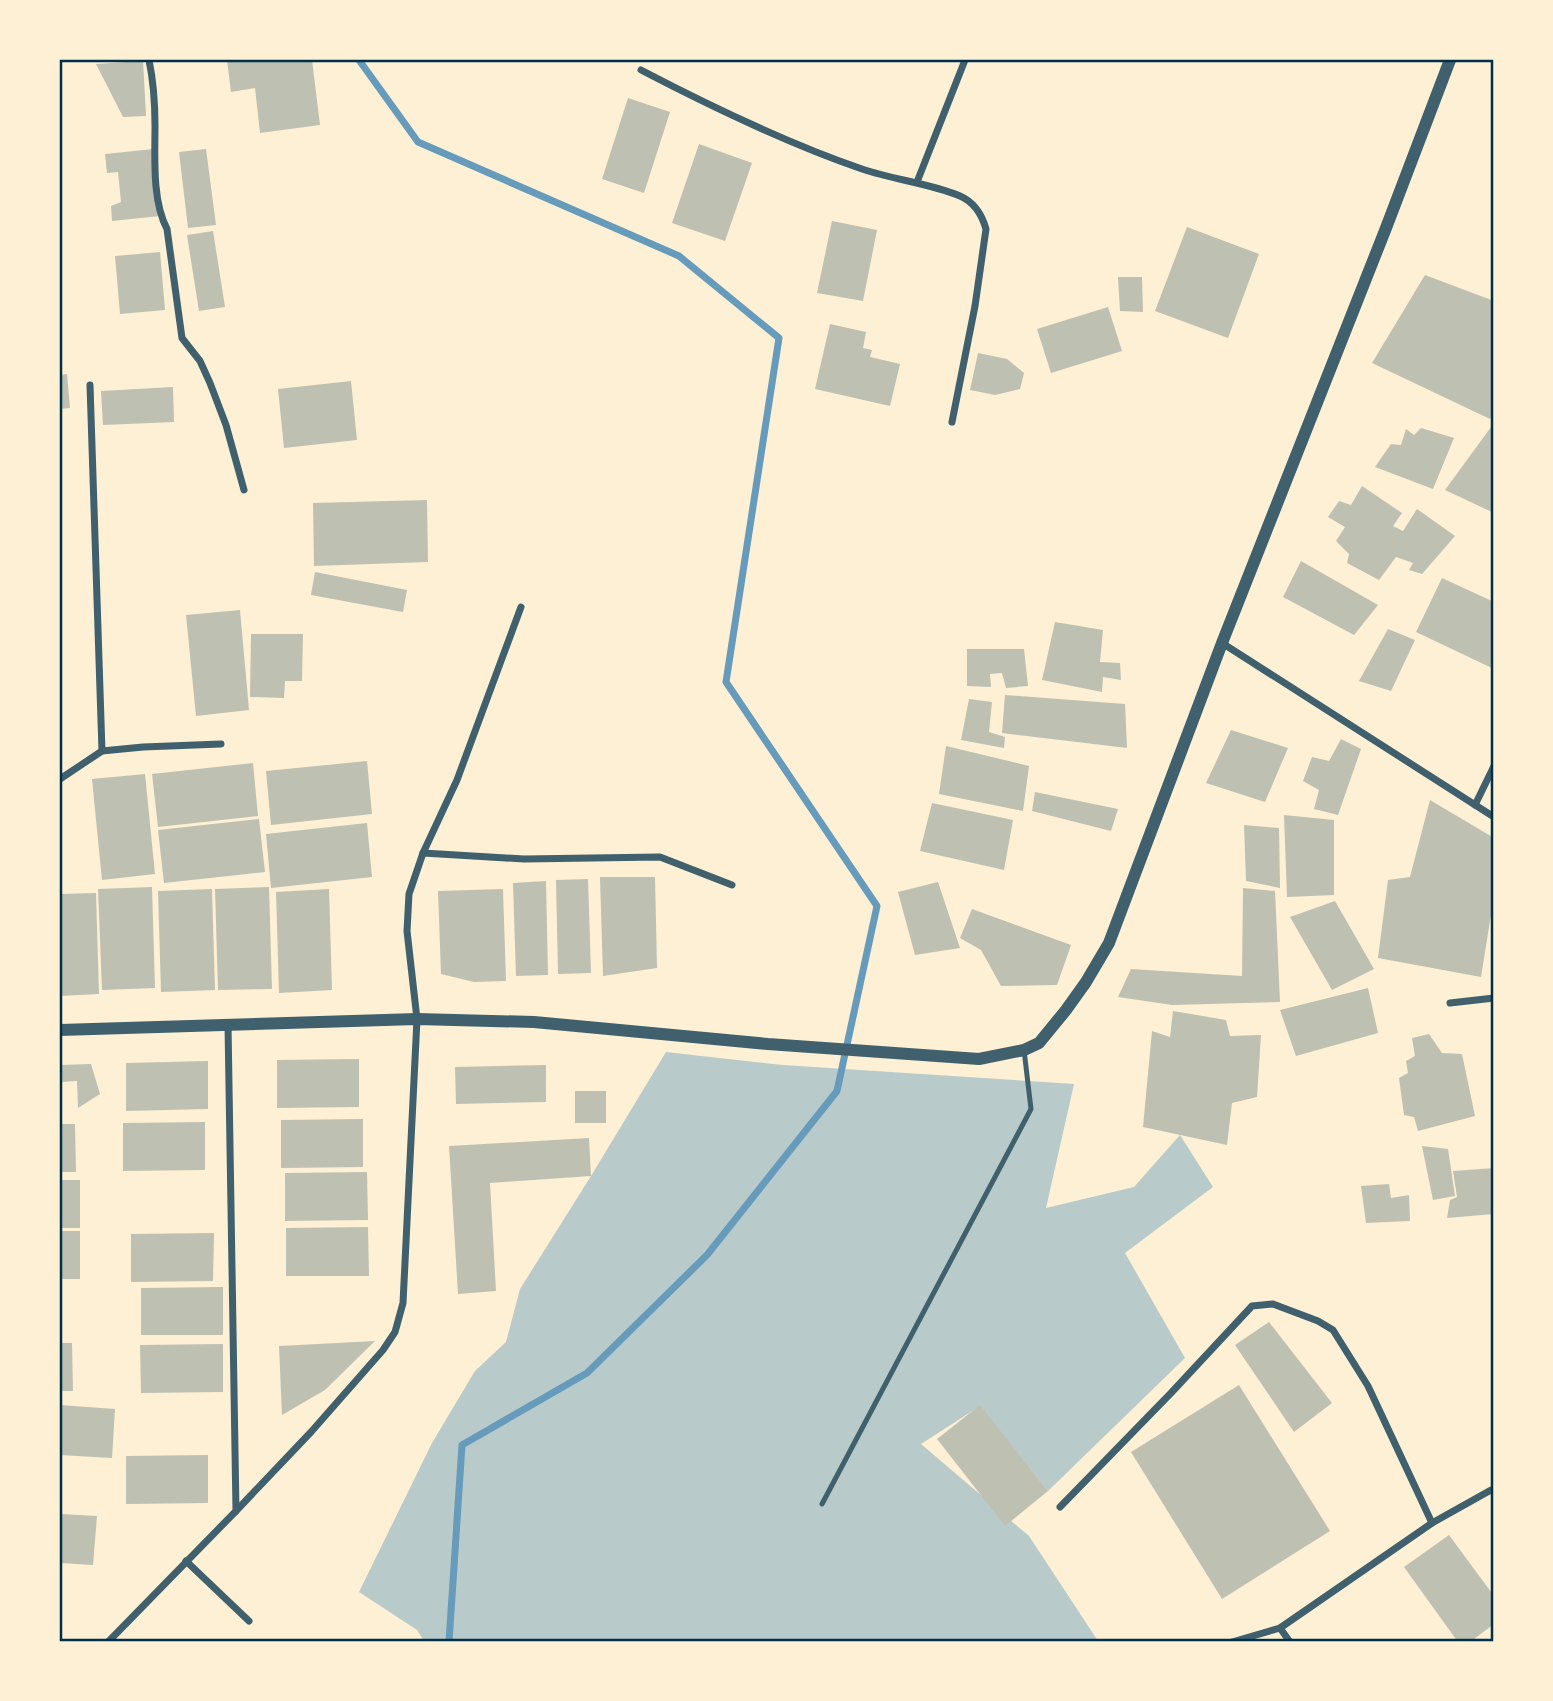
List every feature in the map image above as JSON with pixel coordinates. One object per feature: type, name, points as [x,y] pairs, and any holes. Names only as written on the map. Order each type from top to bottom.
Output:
[{"type":"street","points":[[149,60],[155,124],[153,149],[160,216],[167,229],[182,338],[200,361],[211,383],[244,490]]},
{"type":"street","points":[[917,182],[965,60]]},
{"type":"street","points":[[60,1030],[417,1019],[534,1022],[768,1044],[979,1059],[1024,1050],[1039,1043],[1086,982],[1109,943],[1222,643],[1387,228],[1450,60]]},
{"type":"street","points":[[641,70],[710,106],[831,158],[963,197],[975,207],[983,218],[986,229],[975,306],[952,422]]},
{"type":"street","points":[[90,386],[102,751]]},
{"type":"street","points":[[108,1642],[312,1432],[383,1350],[395,1332],[403,1303],[417,1019],[407,931],[409,894],[423,853],[457,780],[521,607]]},
{"type":"street","points":[[1222,643],[1493,817]]},
{"type":"street","points":[[60,779],[102,751],[221,744]]},
{"type":"street","points":[[1475,805],[1493,766]]},
{"type":"street","points":[[423,853],[524,859],[660,857],[732,885]]},
{"type":"street","points":[[1450,1003],[1493,998]]},
{"type":"street","points":[[228,1025],[236,1511]]},
{"type":"street","points":[[1060,1507],[1252,1306],[1273,1304],[1318,1321],[1333,1330],[1368,1386],[1432,1523]]},
{"type":"street","points":[[1232,1642],[1280,1628],[1432,1523],[1493,1490]]},
{"type":"street","points":[[186,1561],[249,1621]]},
{"type":"street","points":[[1280,1628],[1290,1642]]},
{"type":"lane","points":[[822,1504],[1031,1109],[1024,1050]]},
{"type":"shaded area","points":[[666,1052],[783,1065],[1074,1084],[1046,1208],[1134,1187],[1180,1135],[1213,1187],[1125,1253],[1185,1358],[1048,1491],[980,1406],[921,1444],[1029,1536],[1098,1641],[424,1641],[417,1630],[359,1592],[432,1443],[475,1371],[506,1342],[520,1289]]},
{"type":"building","points":[[227,60],[312,60],[320,125],[260,133],[255,88],[231,92]]},
{"type":"building","points":[[143,61],[146,116],[123,117],[96,64]]},
{"type":"building","points":[[628,98],[670,112],[644,193],[602,179]]},
{"type":"building","points":[[699,144],[752,163],[725,241],[672,223]]},
{"type":"building","points":[[153,149],[160,216],[112,221],[111,206],[121,202],[118,172],[107,173],[105,154]]},
{"type":"building","points":[[206,149],[216,225],[188,228],[179,152]]},
{"type":"building","points":[[832,221],[877,230],[863,301],[817,293]]},
{"type":"building","points":[[1187,227],[1259,254],[1228,338],[1155,311]]},
{"type":"building","points":[[213,231],[225,307],[199,311],[187,235]]},
{"type":"building","points":[[160,252],[165,310],[120,314],[115,256]]},
{"type":"building","points":[[1425,275],[1494,301],[1494,412],[1490,419],[1372,363]]},
{"type":"building","points":[[1118,277],[1142,277],[1143,312],[1120,311]]},
{"type":"building","points":[[1108,307],[1122,351],[1051,373],[1037,329]]},
{"type":"building","points":[[830,324],[866,332],[863,348],[872,350],[870,357],[900,364],[890,406],[815,389]]},
{"type":"building","points":[[978,353],[1007,359],[1024,373],[1020,389],[995,395],[970,390]]},
{"type":"building","points":[[67,374],[70,408],[60,409],[60,375]]},
{"type":"building","points":[[351,381],[357,440],[284,448],[278,389]]},
{"type":"building","points":[[173,387],[174,422],[103,425],[101,391]]},
{"type":"building","points":[[1494,423],[1494,513],[1445,490]]},
{"type":"building","points":[[1421,428],[1454,438],[1433,489],[1375,467],[1391,444],[1401,445],[1406,429],[1414,435]]},
{"type":"building","points":[[1362,486],[1402,513],[1393,526],[1403,531],[1417,509],[1455,536],[1422,574],[1409,570],[1413,563],[1396,557],[1379,580],[1347,563],[1349,554],[1336,541],[1345,527],[1328,517],[1339,501],[1351,505]]},
{"type":"building","points":[[427,500],[428,562],[314,566],[313,503]]},
{"type":"building","points":[[1301,561],[1378,605],[1354,635],[1283,597]]},
{"type":"building","points":[[315,572],[407,590],[403,612],[311,595]]},
{"type":"building","points":[[1442,578],[1494,602],[1494,669],[1416,632]]},
{"type":"building","points":[[240,610],[249,710],[196,716],[186,615]]},
{"type":"building","points":[[1055,622],[1103,630],[1100,662],[1120,663],[1121,680],[1103,677],[1102,692],[1042,680]]},
{"type":"building","points":[[1388,629],[1415,640],[1391,691],[1359,681]]},
{"type":"building","points":[[251,634],[303,634],[302,681],[285,681],[284,698],[250,697]]},
{"type":"building","points":[[967,649],[1024,649],[1028,686],[1006,688],[1002,673],[990,674],[991,687],[967,686]]},
{"type":"building","points":[[1005,695],[1125,704],[1127,748],[1002,733]]},
{"type":"building","points":[[969,699],[992,702],[989,732],[1005,737],[1004,748],[961,740]]},
{"type":"building","points":[[1231,730],[1288,748],[1265,802],[1206,783]]},
{"type":"building","points":[[1341,739],[1361,749],[1338,815],[1314,809],[1319,790],[1303,781],[1312,757],[1329,761]]},
{"type":"building","points":[[946,746],[1029,766],[1023,811],[939,794]]},
{"type":"building","points":[[367,761],[372,814],[271,825],[266,771]]},
{"type":"building","points":[[253,763],[258,816],[158,827],[152,774]]},
{"type":"building","points":[[145,774],[155,874],[102,880],[92,779]]},
{"type":"building","points":[[1035,792],[1118,809],[1111,831],[1032,811]]},
{"type":"building","points":[[1430,800],[1494,838],[1494,896],[1481,977],[1378,958],[1388,880],[1410,877]]},
{"type":"building","points":[[932,803],[1013,820],[1004,870],[920,851]]},
{"type":"building","points":[[1284,815],[1334,820],[1334,895],[1287,897]]},
{"type":"building","points":[[259,819],[265,872],[164,883],[158,830]]},
{"type":"building","points":[[367,823],[372,877],[271,888],[266,834]]},
{"type":"building","points":[[1244,825],[1279,828],[1280,888],[1246,881]]},
{"type":"building","points":[[600,877],[655,877],[657,968],[603,976]]},
{"type":"building","points":[[588,879],[591,973],[558,974],[556,880]]},
{"type":"building","points":[[546,881],[548,975],[516,976],[513,883]]},
{"type":"building","points":[[938,882],[960,948],[915,955],[898,892]]},
{"type":"building","points":[[152,887],[155,988],[102,990],[98,889]]},
{"type":"building","points":[[269,887],[272,989],[218,990],[215,889]]},
{"type":"building","points":[[1243,888],[1275,891],[1280,1002],[1172,1005],[1118,997],[1131,969],[1242,976]]},
{"type":"building","points":[[212,889],[215,990],[161,992],[158,891]]},
{"type":"building","points":[[329,889],[332,990],[279,993],[276,892]]},
{"type":"building","points":[[503,889],[506,981],[474,982],[441,974],[438,891]]},
{"type":"building","points":[[96,893],[99,994],[60,996],[60,894]]},
{"type":"building","points":[[1335,901],[1374,969],[1332,990],[1290,917]]},
{"type":"building","points":[[972,909],[1071,945],[1057,985],[1001,986],[981,950],[960,938]]},
{"type":"building","points":[[1368,988],[1378,1033],[1296,1056],[1280,1010]]},
{"type":"building","points":[[1173,1011],[1226,1020],[1230,1036],[1261,1035],[1257,1097],[1232,1103],[1227,1145],[1143,1127],[1152,1031],[1170,1037]]},
{"type":"building","points":[[1429,1034],[1442,1053],[1462,1054],[1475,1116],[1418,1131],[1414,1117],[1404,1115],[1399,1078],[1408,1073],[1406,1061],[1415,1056],[1412,1038]]},
{"type":"building","points":[[359,1059],[359,1107],[277,1108],[277,1060]]},
{"type":"building","points":[[208,1061],[208,1109],[126,1111],[126,1063]]},
{"type":"building","points":[[91,1064],[100,1094],[78,1108],[77,1081],[60,1082],[60,1065]]},
{"type":"building","points":[[546,1065],[546,1102],[456,1104],[455,1067]]},
{"type":"building","points":[[575,1091],[606,1091],[606,1123],[575,1123]]},
{"type":"building","points":[[363,1119],[363,1167],[281,1168],[281,1120]]},
{"type":"building","points":[[205,1122],[205,1170],[123,1171],[123,1123]]},
{"type":"building","points":[[60,1124],[75,1124],[76,1172],[60,1172]]},
{"type":"building","points":[[589,1138],[591,1176],[490,1183],[496,1291],[458,1294],[449,1146]]},
{"type":"building","points":[[1422,1146],[1448,1149],[1455,1196],[1433,1200]]},
{"type":"building","points":[[1494,1168],[1494,1214],[1447,1218],[1450,1200],[1457,1197],[1453,1171]]},
{"type":"building","points":[[367,1172],[368,1220],[285,1221],[285,1173]]},
{"type":"building","points":[[60,1180],[80,1180],[80,1228],[60,1228]]},
{"type":"building","points":[[1389,1184],[1391,1198],[1409,1195],[1410,1221],[1366,1223],[1361,1186]]},
{"type":"building","points":[[368,1227],[369,1276],[286,1276],[286,1228]]},
{"type":"building","points":[[60,1231],[80,1231],[80,1279],[60,1279]]},
{"type":"building","points":[[214,1233],[213,1281],[131,1282],[131,1234]]},
{"type":"building","points":[[223,1287],[223,1335],[141,1335],[141,1288]]},
{"type":"building","points":[[1269,1322],[1332,1403],[1294,1432],[1235,1345]]},
{"type":"building","points":[[375,1341],[325,1390],[282,1415],[279,1346]]},
{"type":"building","points":[[60,1343],[72,1343],[73,1391],[60,1391]]},
{"type":"building","points":[[223,1344],[223,1392],[141,1393],[140,1345]]},
{"type":"building","points":[[1239,1385],[1330,1531],[1222,1599],[1131,1452]]},
{"type":"building","points":[[60,1405],[115,1409],[112,1458],[60,1455]]},
{"type":"building","points":[[980,1405],[1048,1491],[1005,1526],[937,1439]]},
{"type":"building","points":[[208,1455],[208,1503],[126,1504],[126,1456]]},
{"type":"building","points":[[60,1514],[97,1516],[93,1565],[60,1563]]},
{"type":"building","points":[[1449,1535],[1494,1596],[1494,1624],[1470,1642],[1458,1642],[1404,1567]]},
{"type":"waterway","points":[[359,60],[418,142],[679,256],[779,338],[726,682],[877,906],[837,1091],[707,1255],[587,1373],[462,1445],[449,1642]]}]
